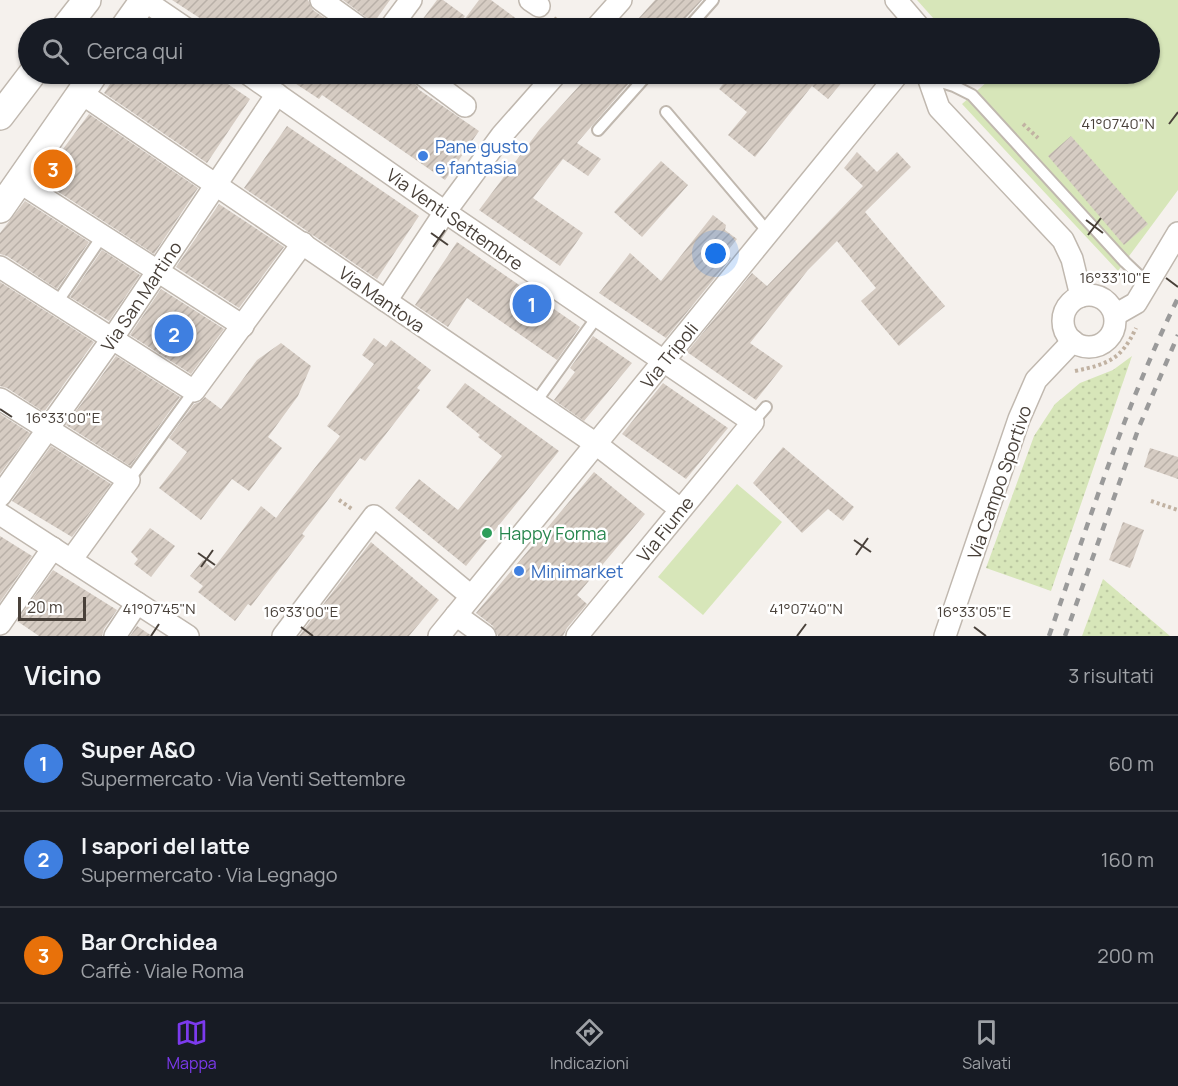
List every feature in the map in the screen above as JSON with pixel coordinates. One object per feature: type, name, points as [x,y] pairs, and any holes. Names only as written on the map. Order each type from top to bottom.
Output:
[{"type":"street","points":[[73,18],[87,0]]},
{"type":"street","points":[[131,18],[144,0],[170,18]]},
{"type":"street","points":[[321,0],[346,18]]},
{"type":"street","points":[[398,18],[411,0]]},
{"type":"street","points":[[605,18],[621,0]]},
{"type":"street","points":[[896,0],[911,18]]},
{"type":"street","points":[[0,116],[24,84]]},
{"type":"street","points":[[0,209],[86,84]]},
{"type":"street","name":"Via Mantova","points":[[88,84],[216,185],[596,444],[680,509]]},
{"type":"street","name":"Via Venti Settembre","points":[[263,84],[597,317],[664,361],[760,415]]},
{"type":"street","points":[[435,84],[465,106]]},
{"type":"street","points":[[386,301],[445,212],[501,135],[547,84]]},
{"type":"street","name":"Via Tripoli","points":[[439,636],[890,84]]},
{"type":"street","points":[[931,84],[939,108],[1063,240],[1072,259],[1081,296]]},
{"type":"street","name":"Via San Martino","points":[[0,496],[112,339],[278,94]]},
{"type":"street","points":[[19,182],[243,326]]},
{"type":"street","points":[[1115,315],[1136,303],[1178,233]]},
{"type":"street","points":[[0,267],[194,391],[303,243]]},
{"type":"street","points":[[1090,294],[1098,296],[1112,307],[1115,315],[1113,331],[1103,343],[1088,347],[1073,341],[1064,328],[1063,320],[1068,305],[1081,296],[1090,294]]},
{"type":"street","name":"Via Campo Sportivo","points":[[945,636],[1019,418],[1036,380],[1073,341]]},
{"type":"street","points":[[0,399],[129,480],[71,560]]},
{"type":"street","name":"Via Fiume","points":[[577,636],[760,415]]},
{"type":"street","points":[[0,514],[188,636]]},
{"type":"street","points":[[283,636],[374,516],[471,596]]},
{"type":"street","points":[[0,624],[53,548]]},
{"type":"street","points":[[115,636],[137,603]]},
{"type":"street","points":[[456,615],[485,636]]},
{"type":"street","points":[[0,630],[9,636]]},
{"type":"lane","points":[[697,18],[713,0]]},
{"type":"lane","points":[[598,130],[639,84]]},
{"type":"lane","points":[[949,84],[972,95],[1125,262],[1148,284]]},
{"type":"lane","points":[[666,112],[768,232]]},
{"type":"lane","points":[[57,304],[103,235]]},
{"type":"lane","points":[[535,404],[597,317]]},
{"type":"lane","points":[[129,480],[194,391]]},
{"type":"path","points":[[1023,124],[1038,138]]},
{"type":"path","points":[[1036,380],[1097,366],[1114,359],[1127,345],[1137,327],[1136,303]]},
{"type":"path","points":[[1151,501],[1178,510]]},
{"type":"green space","points":[[917,0],[1178,0],[1178,190],[1118,271],[962,104],[985,84],[1160,84],[1160,18],[933,18]]},
{"type":"green space","points":[[1132,356],[1051,591],[986,568],[1034,436],[1055,404],[1080,383],[1113,370]]},
{"type":"green space","points":[[737,484],[782,522],[703,615],[658,577]]},
{"type":"green space","points":[[1103,579],[1170,636],[1082,636]]},
{"type":"building","points":[[172,0],[308,0],[313,10],[325,18],[200,18]]},
{"type":"building","points":[[343,0],[390,0],[377,18],[367,18]]},
{"type":"building","points":[[437,0],[443,0],[465,16],[464,18],[424,18]]},
{"type":"building","points":[[479,0],[491,0],[515,18],[466,18]]},
{"type":"building","points":[[655,0],[702,0],[686,18],[639,18]]},
{"type":"building","points":[[110,84],[228,84],[250,99],[207,163],[104,93]]},
{"type":"building","points":[[296,84],[415,84],[418,89],[479,131],[445,180],[322,95],[319,99]]},
{"type":"building","points":[[581,84],[628,84],[577,143],[601,159],[588,176],[563,159],[533,198],[583,233],[560,266],[479,210],[540,129]]},
{"type":"building","points":[[723,84],[841,84],[828,99],[812,86],[755,157],[728,135],[747,112],[719,89]]},
{"type":"building","points":[[89,114],[198,188],[154,254],[40,180]]},
{"type":"building","points":[[287,126],[419,216],[377,279],[244,188]]},
{"type":"building","points":[[1071,136],[1148,224],[1124,245],[1048,156]]},
{"type":"building","points":[[857,152],[877,172],[897,152],[911,167],[865,212],[945,306],[899,346],[861,301],[876,288],[837,241],[808,270],[750,343],[783,366],[756,400],[687,352],[752,273],[767,286],[863,186],[844,168]]},
{"type":"building","points":[[661,161],[688,185],[642,237],[614,212]]},
{"type":"building","points":[[25,201],[89,242],[57,289],[7,256],[0,254],[0,233]]},
{"type":"building","points":[[219,204],[284,247],[239,308],[176,267]]},
{"type":"building","points":[[713,215],[726,225],[725,230],[737,239],[726,253],[731,258],[666,338],[599,293],[630,253],[661,281]]},
{"type":"building","points":[[457,242],[580,327],[557,360],[467,298],[448,327],[415,305]]},
{"type":"building","points":[[102,250],[140,275],[109,321],[70,297]]},
{"type":"building","points":[[0,282],[94,342],[44,412],[7,388],[0,386]]},
{"type":"building","points":[[161,289],[224,329],[191,374],[130,335]]},
{"type":"building","points":[[593,336],[632,363],[584,421],[554,400],[575,372],[570,368]]},
{"type":"building","points":[[374,338],[386,347],[391,340],[431,370],[417,388],[420,390],[365,461],[360,458],[302,534],[305,536],[251,606],[248,604],[235,621],[198,592],[203,586],[190,576],[203,560],[213,569],[261,506],[276,518],[340,436],[327,426],[374,364],[362,355]]},
{"type":"building","points":[[281,343],[311,366],[298,396],[268,437],[282,448],[249,491],[232,479],[201,520],[159,488],[187,452],[169,438],[194,404],[205,397],[221,409],[257,360]]},
{"type":"building","points":[[116,356],[180,397],[130,466],[66,425]]},
{"type":"building","points":[[465,383],[559,451],[466,566],[395,508],[419,479],[458,510],[502,456],[446,407]]},
{"type":"building","points":[[663,383],[728,428],[686,479],[622,434]]},
{"type":"building","points":[[0,414],[30,433],[0,474]]},
{"type":"building","points":[[51,446],[111,484],[72,537],[12,501]]},
{"type":"building","points":[[783,447],[854,507],[843,521],[828,509],[802,533],[753,483]]},
{"type":"building","points":[[1150,448],[1178,457],[1178,479],[1144,467]]},
{"type":"building","points":[[594,472],[645,514],[577,595],[587,604],[563,636],[498,636],[493,626],[476,613]]},
{"type":"building","points":[[1123,522],[1144,530],[1130,568],[1109,560]]},
{"type":"building","points":[[150,528],[175,546],[151,577],[134,564],[138,559],[131,552]]},
{"type":"building","points":[[0,536],[32,556],[0,602]]},
{"type":"building","points":[[371,542],[439,600],[409,636],[299,636]]},
{"type":"building","points":[[53,570],[117,610],[102,636],[39,636],[17,621]]},
{"type":"building","points":[[137,626],[152,636],[130,636]]},
{"type":"railway","points":[[1049,636],[1124,422],[1178,298]]},
{"type":"railway","points":[[1065,636],[1139,427],[1178,335]]},
{"type":"place","name":"Pane gusto e fantasia","points":[[423,156]]},
{"type":"place","name":"Bar Orchidea","points":[[53,169]]},
{"type":"place","name":"Super A&O","points":[[532,304]]},
{"type":"place","name":"I sapori del latte","points":[[174,334]]},
{"type":"place","name":"Happy Forma","points":[[487,533]]},
{"type":"place","name":"Minimarket","points":[[519,571]]}]
